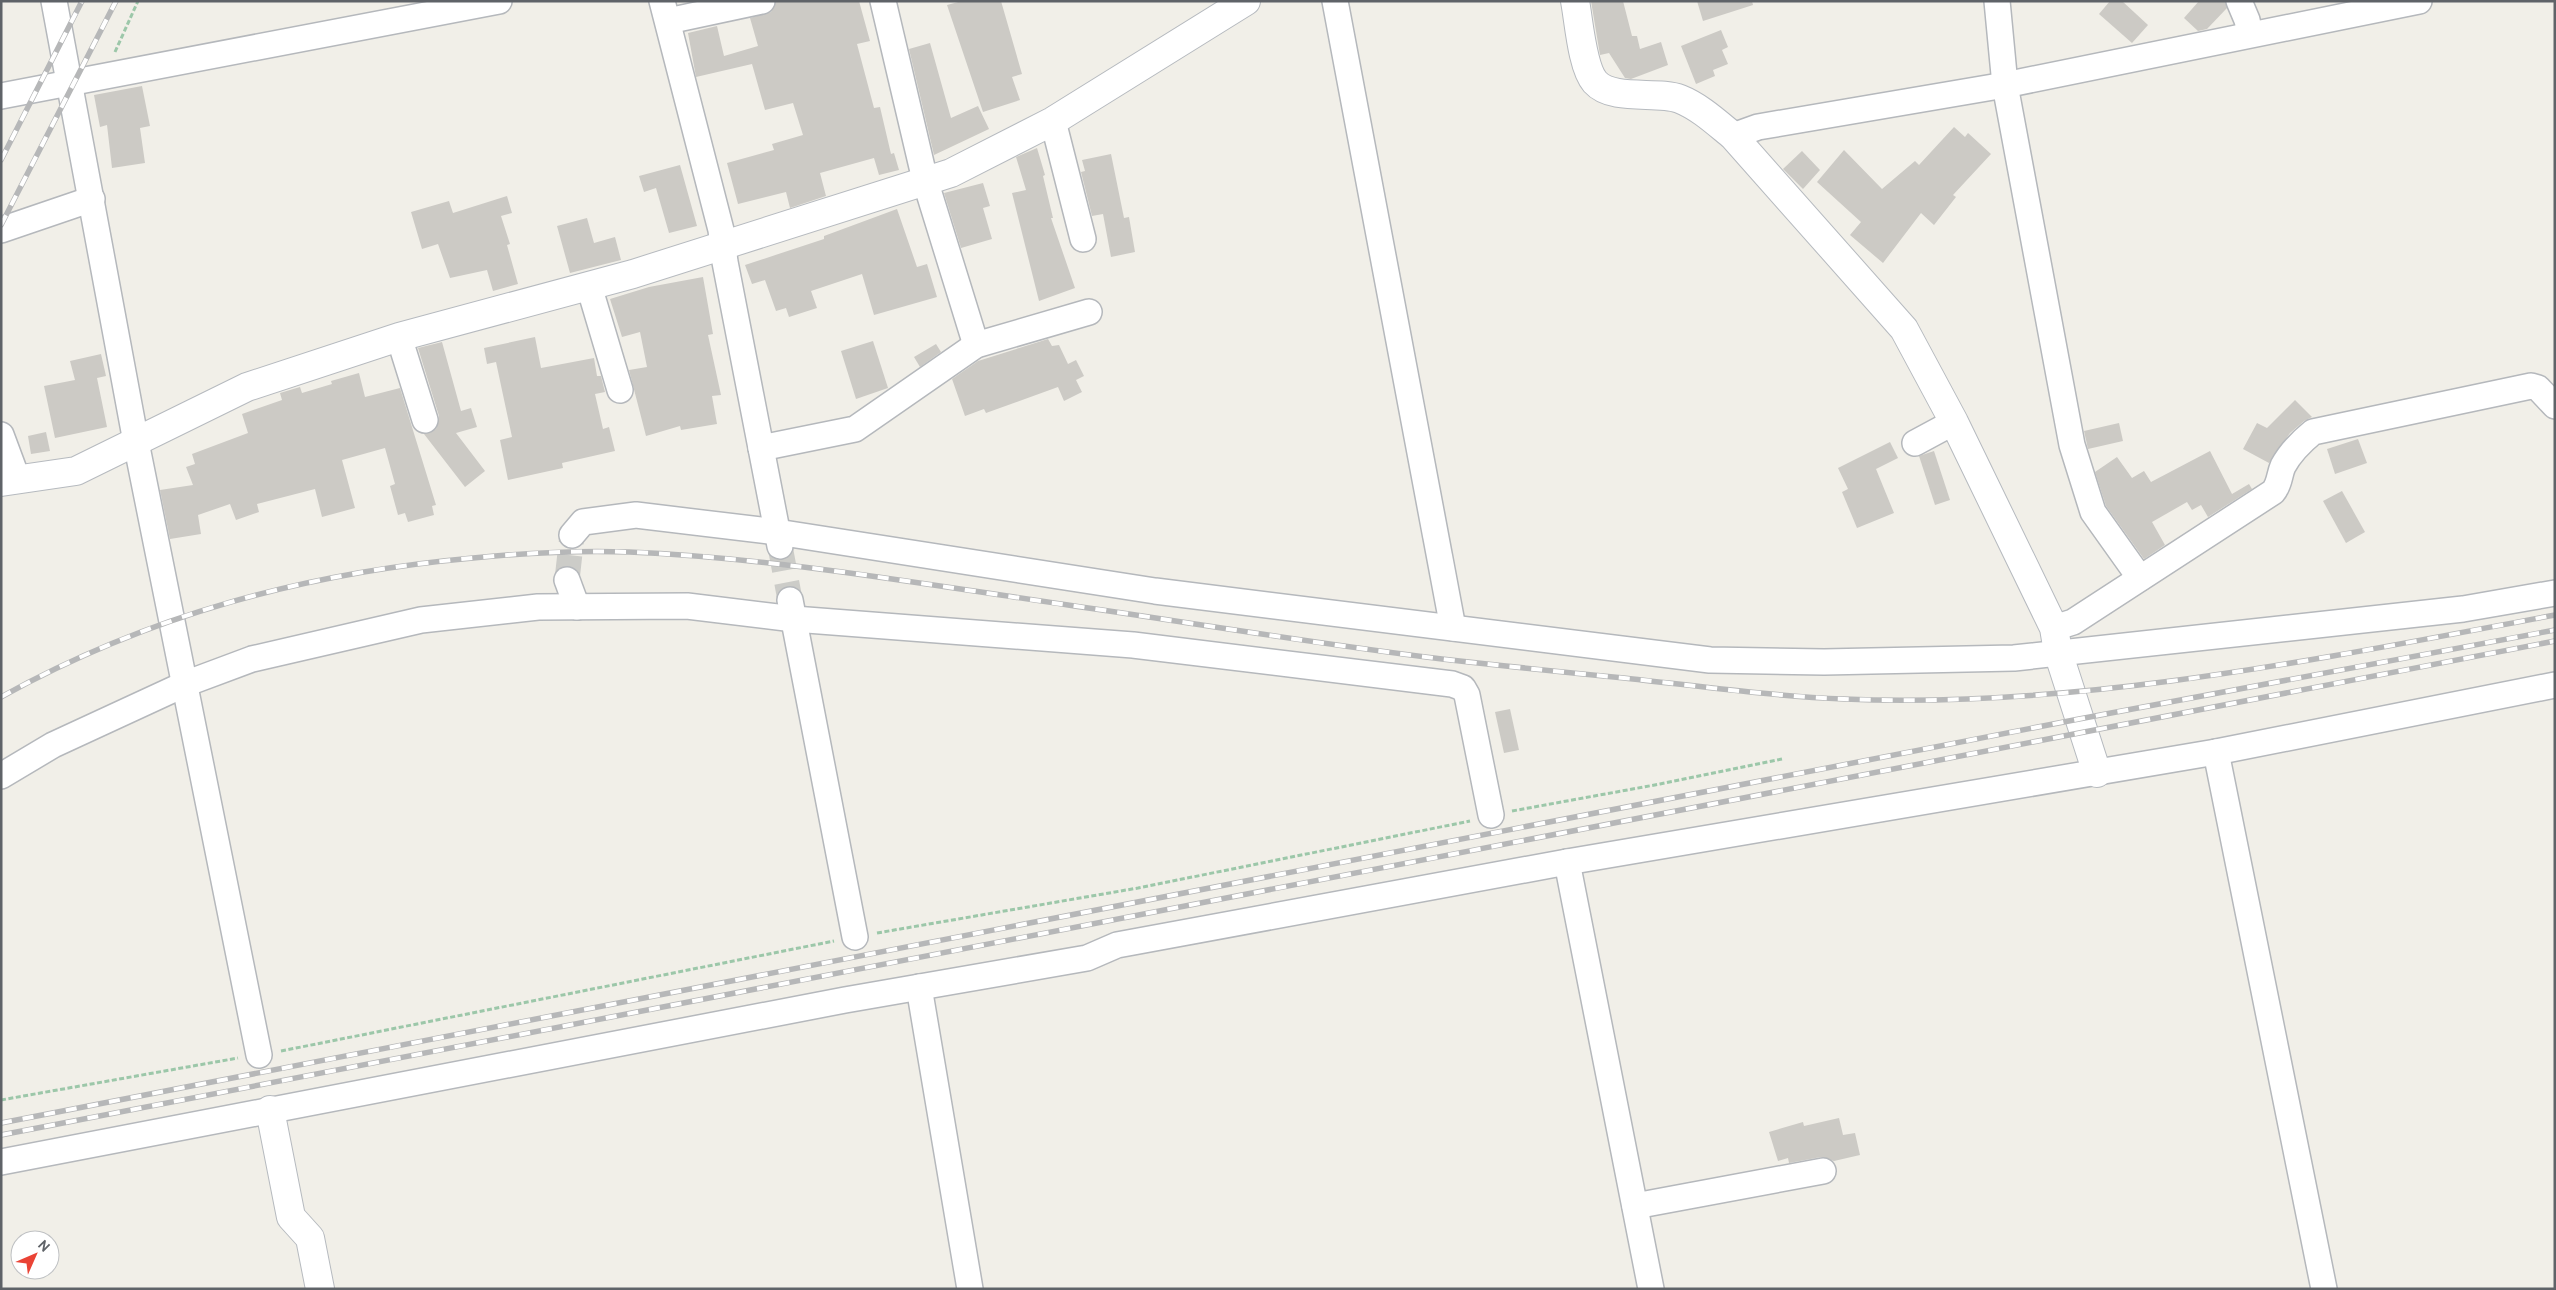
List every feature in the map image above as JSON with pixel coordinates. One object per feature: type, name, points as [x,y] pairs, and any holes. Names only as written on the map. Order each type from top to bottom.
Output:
[{"type":"street","points":[[54,1],[71,83],[136,442],[260,1055]]},
{"type":"street","points":[[1,96],[499,1]]},
{"type":"street","points":[[762,1],[665,11],[724,246],[725,262],[779,539]]},
{"type":"street","points":[[883,1],[925,180],[976,345]]},
{"type":"street","points":[[1,435],[9,480],[76,471],[247,387],[399,337],[589,286],[724,246],[951,173],[992,154],[1053,121],[1246,1]]},
{"type":"street","points":[[1335,1],[1453,628]]},
{"type":"street","points":[[1575,1],[1586,62],[1596,83],[1614,92],[1679,98],[1704,112],[1733,136],[1904,329],[1954,422],[2056,640],[2097,773]]},
{"type":"street","points":[[1997,1],[2005,84],[2072,445],[2093,512],[2140,578]]},
{"type":"street","points":[[2239,1],[2248,20],[2250,34]]},
{"type":"street","points":[[1733,136],[1758,127],[2005,84],[2419,1]]},
{"type":"street","points":[[1053,121],[1083,239]]},
{"type":"street","points":[[1,230],[92,199]]},
{"type":"street","points":[[589,286],[620,390]]},
{"type":"street","points":[[761,448],[855,428],[976,345],[1089,312]]},
{"type":"street","points":[[399,337],[425,420]]},
{"type":"street","points":[[2056,640],[2073,622],[2272,492],[2278,486],[2282,468],[2289,457],[2313,432],[2531,386],[2538,388],[2555,406]]},
{"type":"street","points":[[1915,443],[1954,422]]},
{"type":"street","points":[[572,535],[583,522],[636,515],[779,539],[1155,591],[1710,660],[1824,662],[2014,658],[2056,640],[2463,609],[2555,593]]},
{"type":"street","points":[[567,580],[577,607]]},
{"type":"street","points":[[1,776],[53,745],[185,684],[252,659],[421,620],[538,607],[687,606],[792,610],[1133,645],[1452,684],[1462,688],[1467,695],[1490,814]]},
{"type":"street","points":[[792,610],[855,937]]},
{"type":"street","points":[[1,1162],[919,988],[1087,958],[1117,945],[1567,862],[2216,752],[2555,685]]},
{"type":"street","points":[[2216,752],[2324,1289]]},
{"type":"street","points":[[1567,862],[1651,1289]]},
{"type":"street","points":[[919,988],[970,1289]]},
{"type":"street","points":[[270,1110],[291,1217],[310,1238],[320,1289]]},
{"type":"street","points":[[1635,1206],[1823,1171]]},
{"type":"path","points":[[104,75],[138,1]]},
{"type":"path","points":[[1,1100],[260,1055],[855,937],[1148,886],[1480,820],[1490,814],[1660,784],[1782,759]]},
{"type":"building","points":[[776,1],[859,1],[870,41],[857,44],[874,108],[880,107],[891,154],[894,153],[899,170],[879,175],[874,158],[820,173],[826,196],[790,208],[786,192],[738,204],[727,163],[774,150],[772,144],[803,135],[793,103],[765,110],[752,64],[696,77],[688,33],[717,26],[724,56],[758,46],[750,18],[771,12]]},
{"type":"building","points":[[962,1],[1001,1],[1022,74],[1012,77],[1020,100],[983,112],[947,5]]},
{"type":"building","points":[[1591,1],[1623,1],[1632,36],[1637,36],[1640,49],[1661,42],[1668,65],[1631,79],[1625,78],[1609,53],[1600,55]]},
{"type":"building","points":[[1697,1],[1752,1],[1753,5],[1703,21]]},
{"type":"building","points":[[2110,1],[2122,1],[2148,25],[2132,43],[2099,14]]},
{"type":"building","points":[[2199,1],[2225,1],[2227,8],[2207,29],[2198,31],[2184,18]]},
{"type":"building","points":[[1721,30],[1728,47],[1722,50],[1728,64],[1713,70],[1715,76],[1696,84],[1681,46]]},
{"type":"building","points":[[930,43],[951,118],[978,106],[989,129],[934,155],[909,49]]},
{"type":"building","points":[[142,86],[150,126],[140,128],[145,163],[112,168],[107,125],[100,127],[94,95]]},
{"type":"building","points":[[1954,127],[1965,137],[1968,133],[1991,154],[1953,195],[1956,197],[1934,225],[1921,213],[1883,263],[1850,235],[1861,222],[1817,182],[1844,150],[1882,189],[1915,161],[1919,165]]},
{"type":"building","points":[[1037,148],[1045,175],[1043,176],[1053,218],[1051,218],[1075,288],[1039,301],[1012,193],[1026,190],[1016,157]]},
{"type":"building","points":[[1802,151],[1820,170],[1803,189],[1783,169]]},
{"type":"building","points":[[1111,154],[1124,218],[1129,217],[1135,252],[1111,257],[1103,214],[1092,216],[1081,172],[1085,171],[1082,160]]},
{"type":"building","points":[[680,165],[697,226],[669,233],[656,188],[644,192],[639,176]]},
{"type":"building","points":[[983,183],[990,206],[983,208],[992,239],[961,248],[944,193]]},
{"type":"building","points":[[507,196],[512,213],[501,216],[510,244],[507,245],[518,284],[493,291],[487,270],[450,278],[438,244],[422,249],[411,212],[449,201],[453,213]]},
{"type":"building","points":[[897,209],[917,267],[927,264],[937,297],[874,315],[862,274],[811,291],[817,308],[789,317],[786,308],[776,311],[765,280],[752,284],[745,265],[824,239],[824,236]]},
{"type":"building","points":[[587,218],[594,243],[615,237],[621,260],[570,273],[557,226]]},
{"type":"building","points":[[703,277],[713,334],[708,335],[721,395],[712,396],[717,424],[681,430],[680,426],[646,436],[629,370],[647,367],[640,332],[622,337],[610,299],[649,287]]},
{"type":"building","points":[[535,337],[541,368],[594,358],[597,376],[601,376],[605,392],[595,394],[603,429],[609,427],[615,451],[562,463],[563,468],[508,480],[500,440],[512,437],[496,362],[487,364],[484,348]]},
{"type":"building","points":[[1048,339],[1052,346],[1059,345],[1068,364],[1076,360],[1084,376],[1076,380],[1082,392],[1064,401],[1058,387],[986,413],[984,409],[965,416],[952,379],[978,361]]},
{"type":"building","points":[[873,341],[888,388],[856,399],[841,351]]},
{"type":"building","points":[[442,342],[461,411],[471,408],[477,427],[456,433],[485,471],[465,487],[424,434],[436,429],[439,416],[418,348]]},
{"type":"building","points":[[936,344],[941,352],[920,367],[914,357]]},
{"type":"building","points":[[101,354],[106,376],[97,378],[107,427],[55,438],[44,386],[75,380],[70,361]]},
{"type":"building","points":[[359,373],[365,397],[400,388],[436,505],[432,506],[434,515],[408,522],[405,513],[398,515],[390,486],[395,484],[385,448],[342,460],[355,508],[322,517],[315,489],[257,504],[259,512],[236,520],[230,504],[198,515],[201,534],[170,539],[160,490],[193,485],[186,467],[195,464],[192,454],[248,433],[242,414],[282,400],[280,393],[300,387],[302,393],[332,384],[331,381]]},
{"type":"building","points":[[2295,400],[2312,417],[2290,433],[2269,463],[2243,449],[2257,423],[2267,428]]},
{"type":"building","points":[[2119,423],[2123,441],[2088,449],[2084,431]]},
{"type":"building","points":[[46,432],[50,451],[31,454],[28,436]]},
{"type":"building","points":[[2358,439],[2367,463],[2335,474],[2327,449]]},
{"type":"building","points":[[1890,442],[1898,458],[1876,469],[1894,513],[1857,528],[1842,492],[1848,489],[1838,468]]},
{"type":"building","points":[[1934,451],[1950,500],[1935,505],[1919,456]]},
{"type":"building","points":[[2210,451],[2232,494],[2249,484],[2252,489],[2208,517],[2201,505],[2192,510],[2187,502],[2152,522],[2165,545],[2144,559],[2106,506],[2095,472],[2117,457],[2132,478],[2144,471],[2151,482]]},
{"type":"building","points":[[2342,491],[2365,532],[2346,543],[2323,501]]},
{"type":"building","points":[[1510,709],[1519,750],[1504,753],[1495,712]]},
{"type":"building","points":[[1839,1118],[1843,1135],[1855,1133],[1860,1155],[1834,1161],[1821,1157],[1789,1163],[1788,1158],[1778,1161],[1769,1132],[1803,1122],[1804,1126]]},
{"type":"tunnel","points":[[567,580],[572,535]]},
{"type":"tunnel","points":[[780,546],[790,600]]},
{"type":"railway","points":[[1,160],[82,1]]},
{"type":"railway","points":[[1,225],[116,1]]},
{"type":"railway","points":[[1,697],[57,668],[114,643],[171,621],[230,602],[289,587],[349,575],[411,565],[531,553],[609,551],[684,555],[794,566],[1465,662],[1789,696],[1844,699],[1933,700],[2022,696],[2112,688],[2291,663],[2555,615]]},
{"type":"railway","points":[[1,1123],[2079,719],[2555,630]]},
{"type":"railway","points":[[1,1135],[2555,641]]}]
